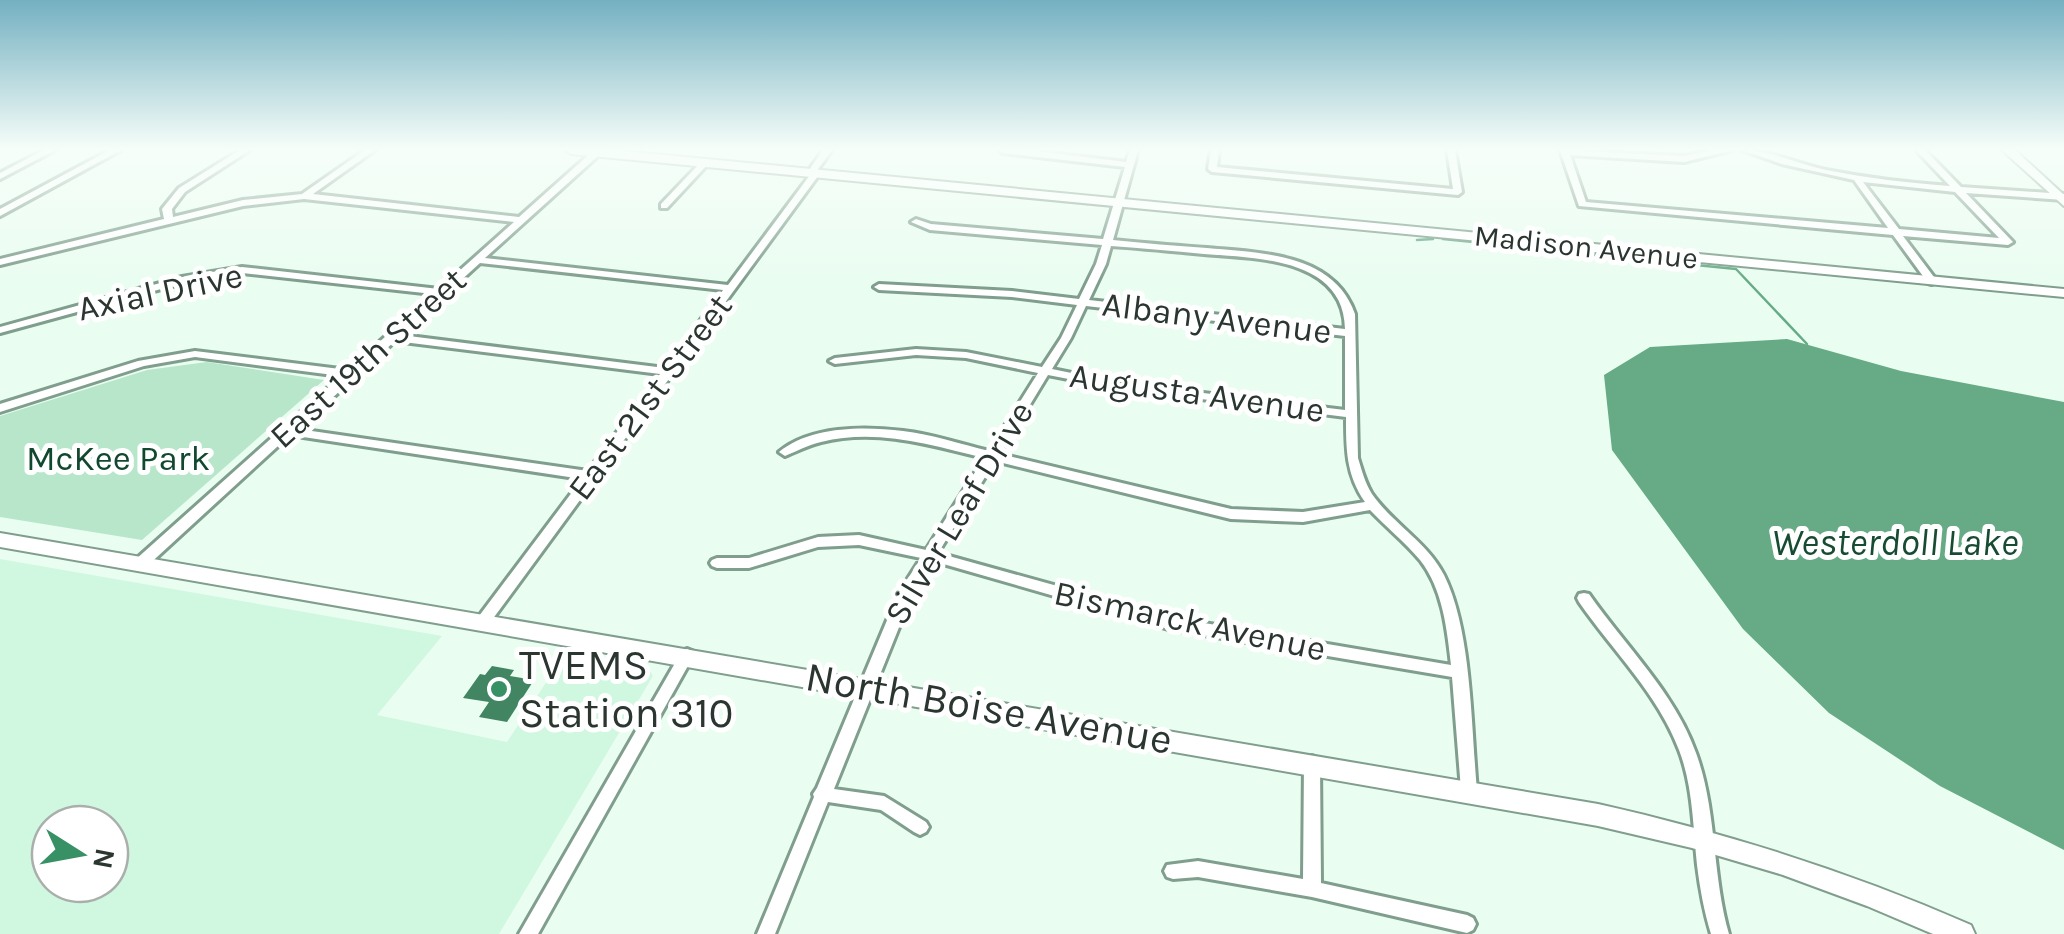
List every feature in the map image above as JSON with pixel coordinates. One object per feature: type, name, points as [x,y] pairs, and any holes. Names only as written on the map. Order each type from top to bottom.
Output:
[{"type":"main road","name":"Madison Avenue","points":[[1030,194],[2064,293]]},
{"type":"main road","name":"North Boise Avenue","points":[[0,540],[1469,790],[1706,839],[1832,878],[1962,934]]},
{"type":"street","points":[[0,213],[36,194]]},
{"type":"street","points":[[170,222],[167,209],[179,194]]},
{"type":"street","points":[[304,196],[308,194]]},
{"type":"street","name":"East 19th Street","points":[[140,564],[551,194]]},
{"type":"street","points":[[664,206],[676,194]]},
{"type":"street","name":"East 21st Street","points":[[484,620],[798,194]]},
{"type":"street","name":"Silver Leaf Drive","points":[[766,934],[893,618],[927,555],[1066,338],[1108,240],[1121,194]]},
{"type":"street","points":[[1578,194],[1582,204],[2008,242],[1961,194]]},
{"type":"street","points":[[1867,194],[1932,281]]},
{"type":"street","points":[[1999,194],[2062,199]]},
{"type":"street","points":[[0,262],[256,200],[304,196],[521,220]]},
{"type":"street","points":[[916,222],[930,228],[1108,240],[1272,258],[1326,274],[1348,304],[1354,467],[1370,504],[1424,556],[1437,575],[1451,612],[1469,790]]},
{"type":"street","points":[[477,260],[731,288]]},
{"type":"street","name":"Axial Drive","points":[[0,330],[182,280],[242,270],[441,292]]},
{"type":"street","name":"Albany Avenue","points":[[879,286],[1012,294],[1351,334]]},
{"type":"street","points":[[392,336],[668,372]]},
{"type":"street","name":"Augusta Avenue","points":[[836,361],[934,352],[998,360],[1120,386],[1351,414]]},
{"type":"street","points":[[0,408],[142,362],[195,354],[350,374]]},
{"type":"street","points":[[287,430],[591,476]]},
{"type":"street","points":[[785,452],[805,440],[870,433],[936,439],[1231,514],[1303,518],[1370,504]]},
{"type":"street","name":"Bismarck Avenue","points":[[717,564],[749,563],[804,544],[847,540],[927,555],[1168,623],[1457,672]]},
{"type":"street","points":[[1584,598],[1682,739],[1706,839],[1711,901],[1720,934]]},
{"type":"street","points":[[528,934],[687,655]]},
{"type":"street","points":[[1312,764],[1312,889]]},
{"type":"street","points":[[821,794],[884,803],[920,827]]},
{"type":"street","points":[[1173,871],[1198,869],[1312,889],[1467,924]]},
{"type":"shaded area","points":[[0,559],[442,636],[377,715],[507,742],[562,658],[650,671],[653,676],[499,934],[0,934]]},
{"type":"green space","name":"McKee Park","points":[[207,362],[324,380],[142,540],[0,517],[0,416],[147,370]]},
{"type":"water","name":"Westerdoll Lake","points":[[1787,339],[1901,371],[2064,402],[2064,850],[1940,786],[1829,713],[1743,629],[1612,450],[1604,375],[1650,347]]},
{"type":"building","name":"TVEMS Station 310","points":[[492,666],[514,670],[510,676],[534,680],[507,722],[479,717],[489,702],[463,698],[480,674],[485,675]]},
{"type":"waterway","points":[[1417,240],[1433,239]]},
{"type":"waterway","points":[[1443,239],[1473,242]]},
{"type":"waterway","points":[[1485,244],[1736,269],[1807,344]]},
{"type":"place","name":"TVEMS Station 310","points":[[499,689]]}]
